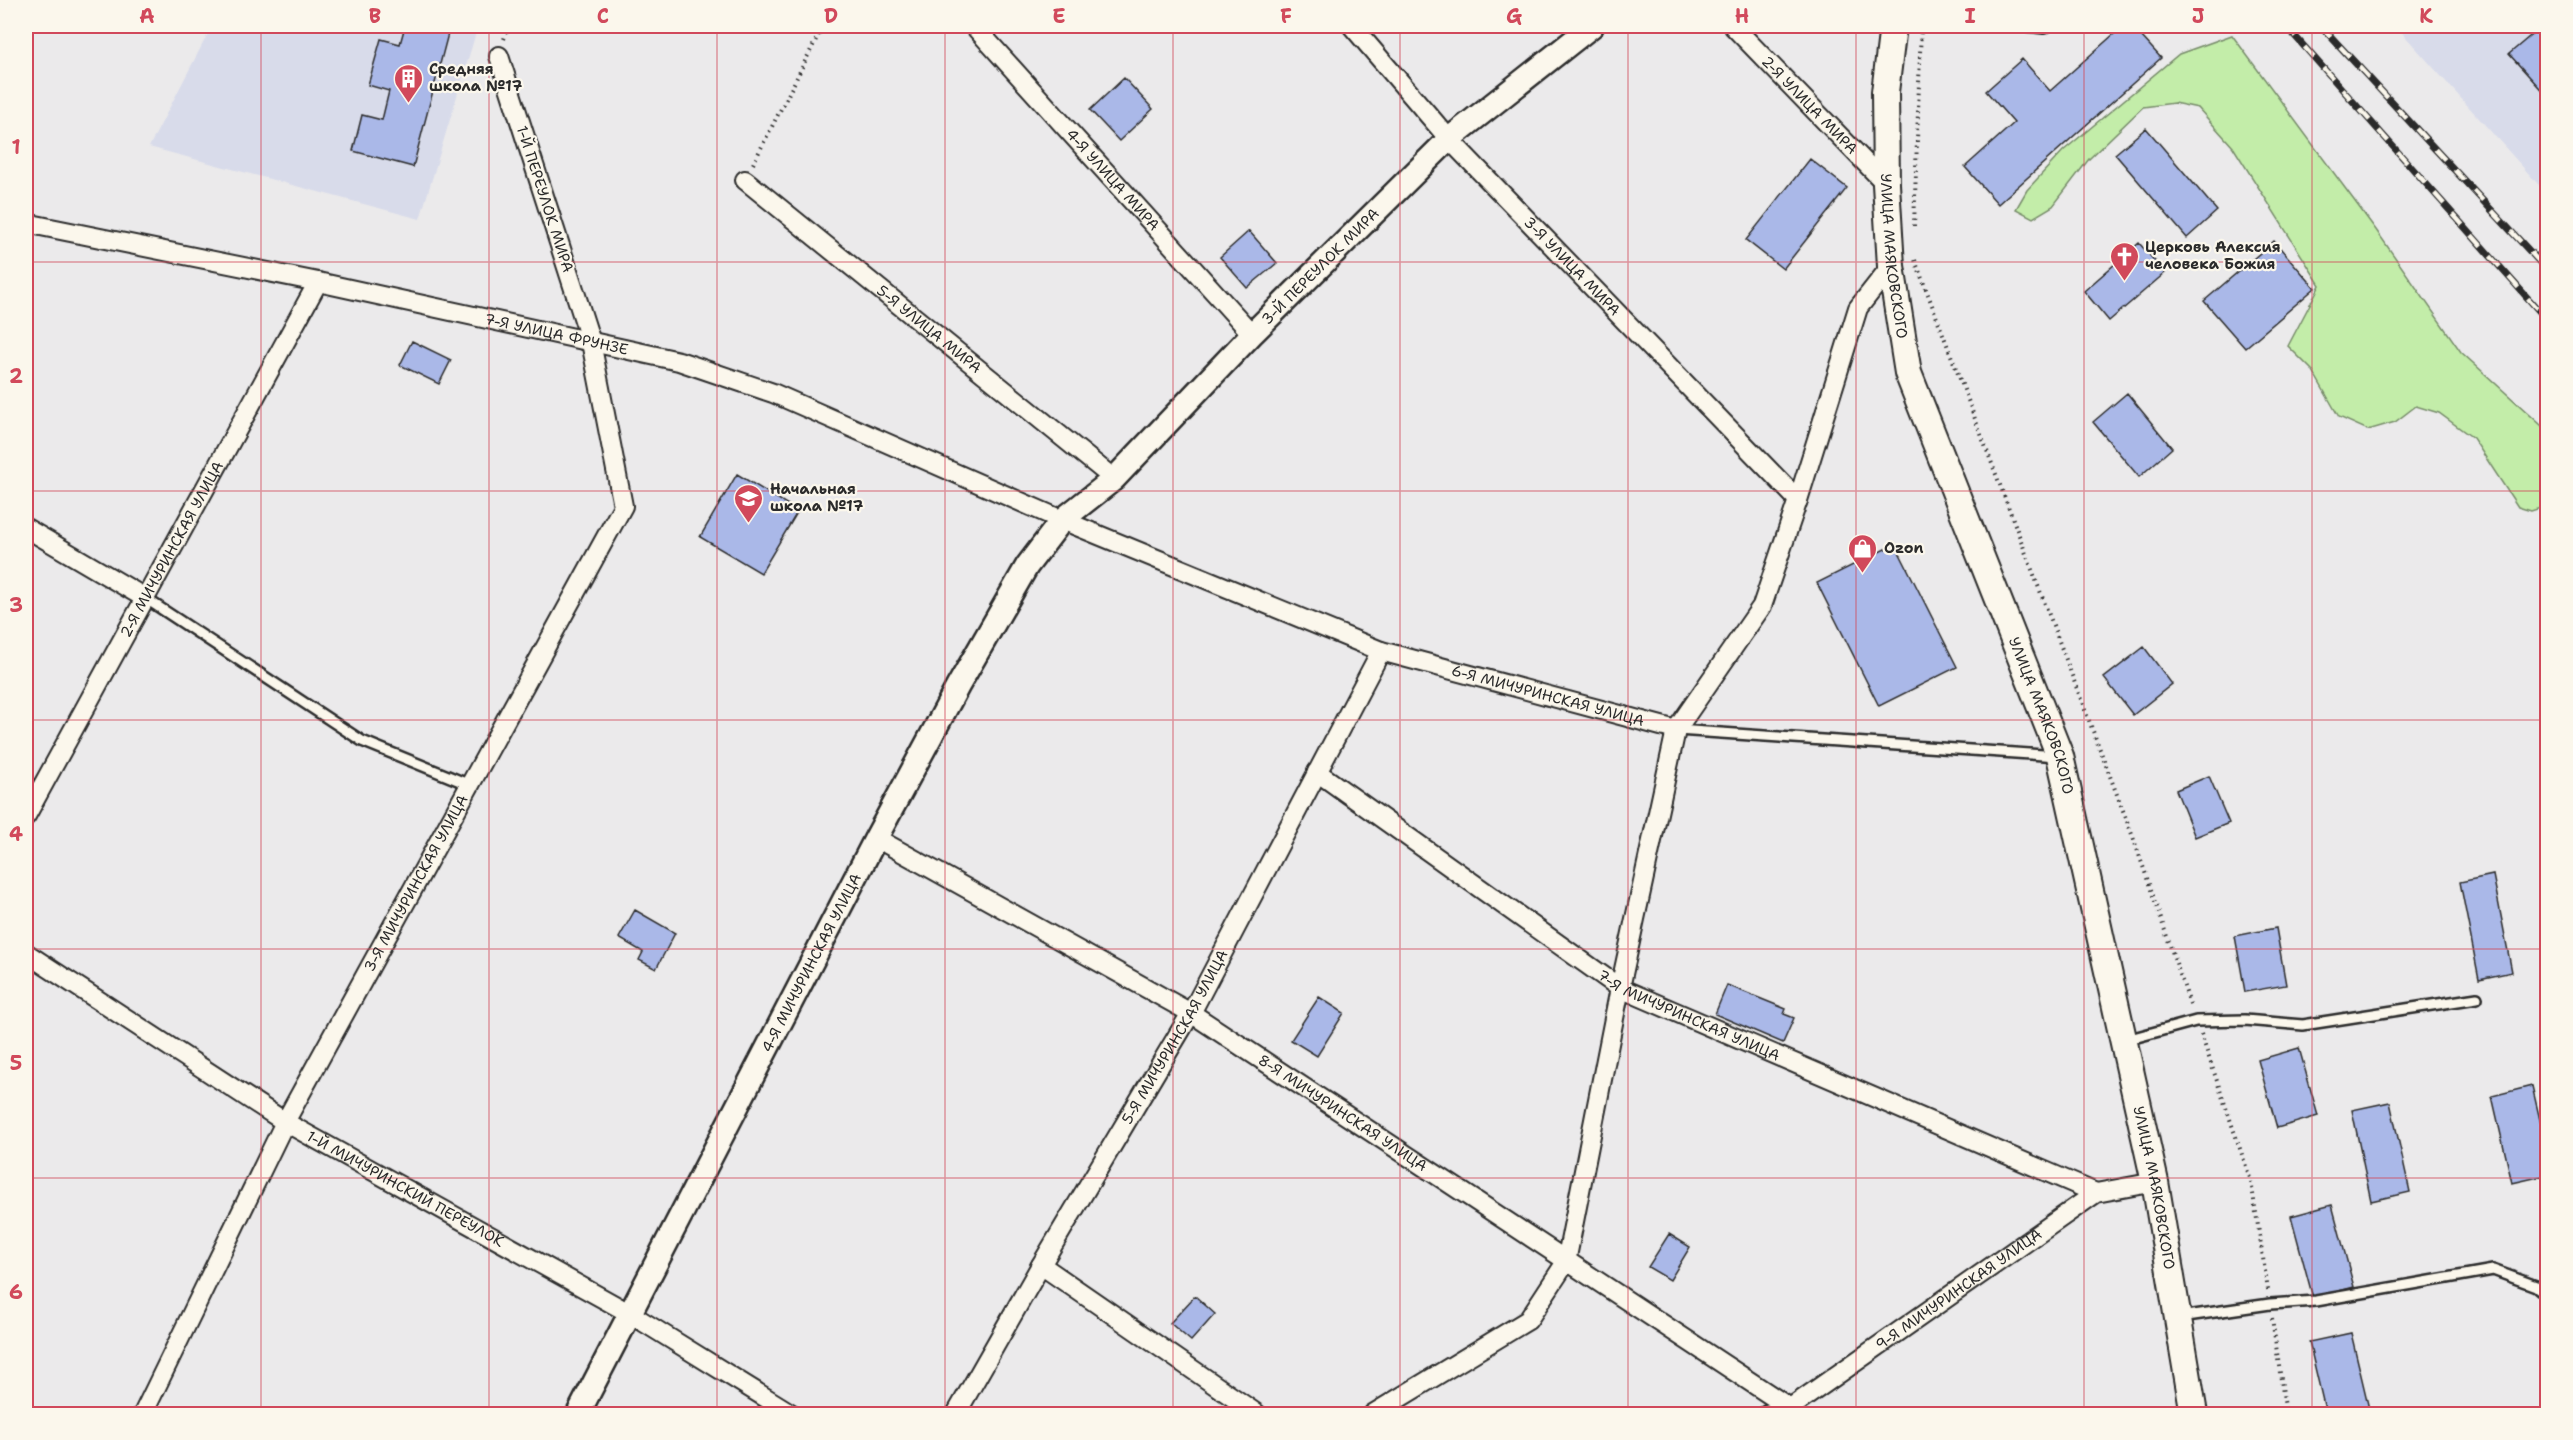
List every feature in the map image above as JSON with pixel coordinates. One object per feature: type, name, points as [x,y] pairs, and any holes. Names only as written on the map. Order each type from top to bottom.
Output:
[{"type":"main road","name":"УЛИЦА МАЯКОВСКОГО","points":[[1893,26],[1885,92],[1886,184],[1891,266],[1908,373],[2060,756],[2155,1182],[2194,1414]]},
{"type":"street","name":"4-Я УЛИЦА МИРА","points":[[974,26],[1252,334]]},
{"type":"street","name":"3-Я УЛИЦА МИРА","points":[[1352,26],[1449,139],[1798,500]]},
{"type":"street","name":"3-Й ПЕРЕУЛОК МИРА","points":[[1062,520],[1114,479],[1252,334],[1449,139],[1592,26]]},
{"type":"street","name":"2-Я УЛИЦА МИРА","points":[[1733,26],[1886,184]]},
{"type":"street","name":"1-Й ПЕРЕУЛОК МИРА","points":[[499,56],[591,342]]},
{"type":"street","name":"5-Я УЛИЦА МИРА","points":[[745,180],[1114,479]]},
{"type":"street","name":"7-Я УЛИЦА ФРУНЗЕ","points":[[26,223],[318,282],[679,361],[773,393],[1062,520]]},
{"type":"street","points":[[1372,1414],[1528,1320],[1566,1262],[1620,988],[1676,730],[1762,606],[1858,308],[1891,266]]},
{"type":"street","name":"2-Я МИЧУРИНСКАЯ УЛИЦА","points":[[26,816],[318,282]]},
{"type":"street","name":"3-Я МИЧУРИНСКАЯ УЛИЦА","points":[[143,1414],[285,1122],[623,506],[591,342]]},
{"type":"street","name":"6-Я МИЧУРИНСКАЯ УЛИЦА","points":[[1062,520],[1381,651],[1676,730]]},
{"type":"street","name":"4-Я МИЧУРИНСКАЯ УЛИЦА","points":[[579,1414],[629,1313],[876,838],[958,686],[1027,566],[1062,520]]},
{"type":"street","points":[[26,528],[145,598]]},
{"type":"street","name":"5-Я МИЧУРИНСКАЯ УЛИЦА","points":[[956,1414],[1041,1265],[1191,1012],[1381,651]]},
{"type":"street","name":"7-Я МИЧУРИНСКАЯ УЛИЦА","points":[[1317,772],[1620,988],[2097,1193]]},
{"type":"street","name":"8-Я МИЧУРИНСКАЯ УЛИЦА","points":[[876,838],[1191,1012],[1791,1411]]},
{"type":"street","name":"1-Й МИЧУРИНСКИЙ ПЕРЕУЛОК","points":[[26,953],[285,1122],[629,1313],[792,1414]]},
{"type":"street","name":"9-Я МИЧУРИНСКАЯ УЛИЦА","points":[[1767,1414],[1791,1411],[2097,1193],[2155,1182]]},
{"type":"street","points":[[1041,1265],[1257,1414]]},
{"type":"lane","points":[[2026,26],[2044,28],[2048,26]]},
{"type":"lane","points":[[145,598],[362,741],[470,785]]},
{"type":"lane","name":"6-Я МИЧУРИНСКАЯ УЛИЦА","points":[[1676,730],[2060,756]]},
{"type":"lane","points":[[2124,1041],[2196,1021],[2245,1020],[2302,1025],[2477,998]]},
{"type":"lane","points":[[2178,1317],[2270,1304],[2316,1301],[2493,1270],[2536,1286],[2547,1296]]},
{"type":"path","points":[[745,180],[823,26]]},
{"type":"path","points":[[1914,231],[1921,26]]},
{"type":"path","points":[[1913,254],[2133,837],[2251,1181],[2286,1414]]},
{"type":"shaded area","points":[[212,26],[478,26],[420,219],[149,147]]},
{"type":"shaded area","points":[[2396,26],[2547,26],[2547,194]]},
{"type":"green space","points":[[2232,35],[2376,230],[2461,352],[2542,426],[2547,441],[2547,506],[2531,511],[2518,507],[2473,438],[2439,413],[2416,406],[2395,422],[2368,430],[2339,417],[2312,370],[2288,346],[2320,285],[2233,147],[2198,108],[2174,103],[2143,107],[2089,159],[2053,206],[2033,218],[2016,209],[2027,190],[2063,151],[2179,54]]},
{"type":"building","name":"Средняя школа №17","points":[[405,26],[450,26],[413,167],[353,151],[362,115],[382,120],[389,91],[368,85],[381,39],[400,44]]},
{"type":"building","points":[[2123,26],[2132,26],[2161,58],[1998,204],[1965,167],[2014,123],[1986,91],[2022,59],[2050,91]]},
{"type":"building","points":[[2542,26],[2548,26],[2548,97],[2509,54]]},
{"type":"building","points":[[1124,78],[1153,109],[1119,141],[1090,110]]},
{"type":"building","points":[[2146,128],[2217,211],[2187,238],[2115,154]]},
{"type":"building","points":[[1810,159],[1847,188],[1783,269],[1746,240]]},
{"type":"building","points":[[1249,231],[1277,263],[1247,288],[1220,257]]},
{"type":"building","points":[[2274,241],[2315,288],[2245,348],[2204,301]]},
{"type":"building","name":"Церковь Алексия человека Божия","points":[[2139,243],[2165,273],[2109,321],[2084,291]]},
{"type":"building","points":[[412,341],[451,360],[439,384],[400,365]]},
{"type":"building","points":[[2127,393],[2172,448],[2139,477],[2093,422]]},
{"type":"building","name":"Начальная школа №17","points":[[737,474],[798,511],[761,573],[700,537]]},
{"type":"building","points":[[1895,544],[1957,667],[1879,706],[1817,583]]},
{"type":"building","points":[[2144,647],[2172,684],[2133,715],[2104,678]]},
{"type":"building","points":[[2209,776],[2229,823],[2195,837],[2176,790]]},
{"type":"building","points":[[2493,875],[2512,972],[2479,979],[2460,882]]},
{"type":"building","points":[[635,910],[675,933],[656,969],[639,960],[643,952],[619,938]]},
{"type":"building","points":[[2276,928],[2286,985],[2245,992],[2235,936]]},
{"type":"building","points":[[1727,985],[1786,1009],[1784,1014],[1794,1018],[1783,1043],[1715,1014]]},
{"type":"building","points":[[1319,997],[1344,1013],[1317,1056],[1291,1040]]},
{"type":"building","points":[[2299,1048],[2318,1116],[2277,1128],[2258,1060]]},
{"type":"building","points":[[2532,1086],[2548,1154],[2548,1175],[2512,1183],[2492,1096]]},
{"type":"building","points":[[2390,1102],[2410,1192],[2371,1201],[2352,1110]]},
{"type":"building","points":[[2332,1205],[2354,1287],[2313,1298],[2291,1216]]},
{"type":"building","points":[[1669,1234],[1690,1247],[1670,1280],[1648,1267]]},
{"type":"building","points":[[1195,1296],[1215,1314],[1191,1341],[1170,1323]]},
{"type":"building","points":[[2351,1333],[2370,1413],[2326,1414],[2309,1342]]},
{"type":"railway","points":[[2286,26],[2548,321]]},
{"type":"railway","points":[[2321,26],[2548,271]]},
{"type":"place","name":"Средняя школа №17","points":[[408,104]]},
{"type":"place","name":"Церковь Алексия человека Божия","points":[[2124,282]]},
{"type":"place","name":"Начальная школа №17","points":[[749,524]]},
{"type":"place","name":"Ozon","points":[[1863,574]]}]
